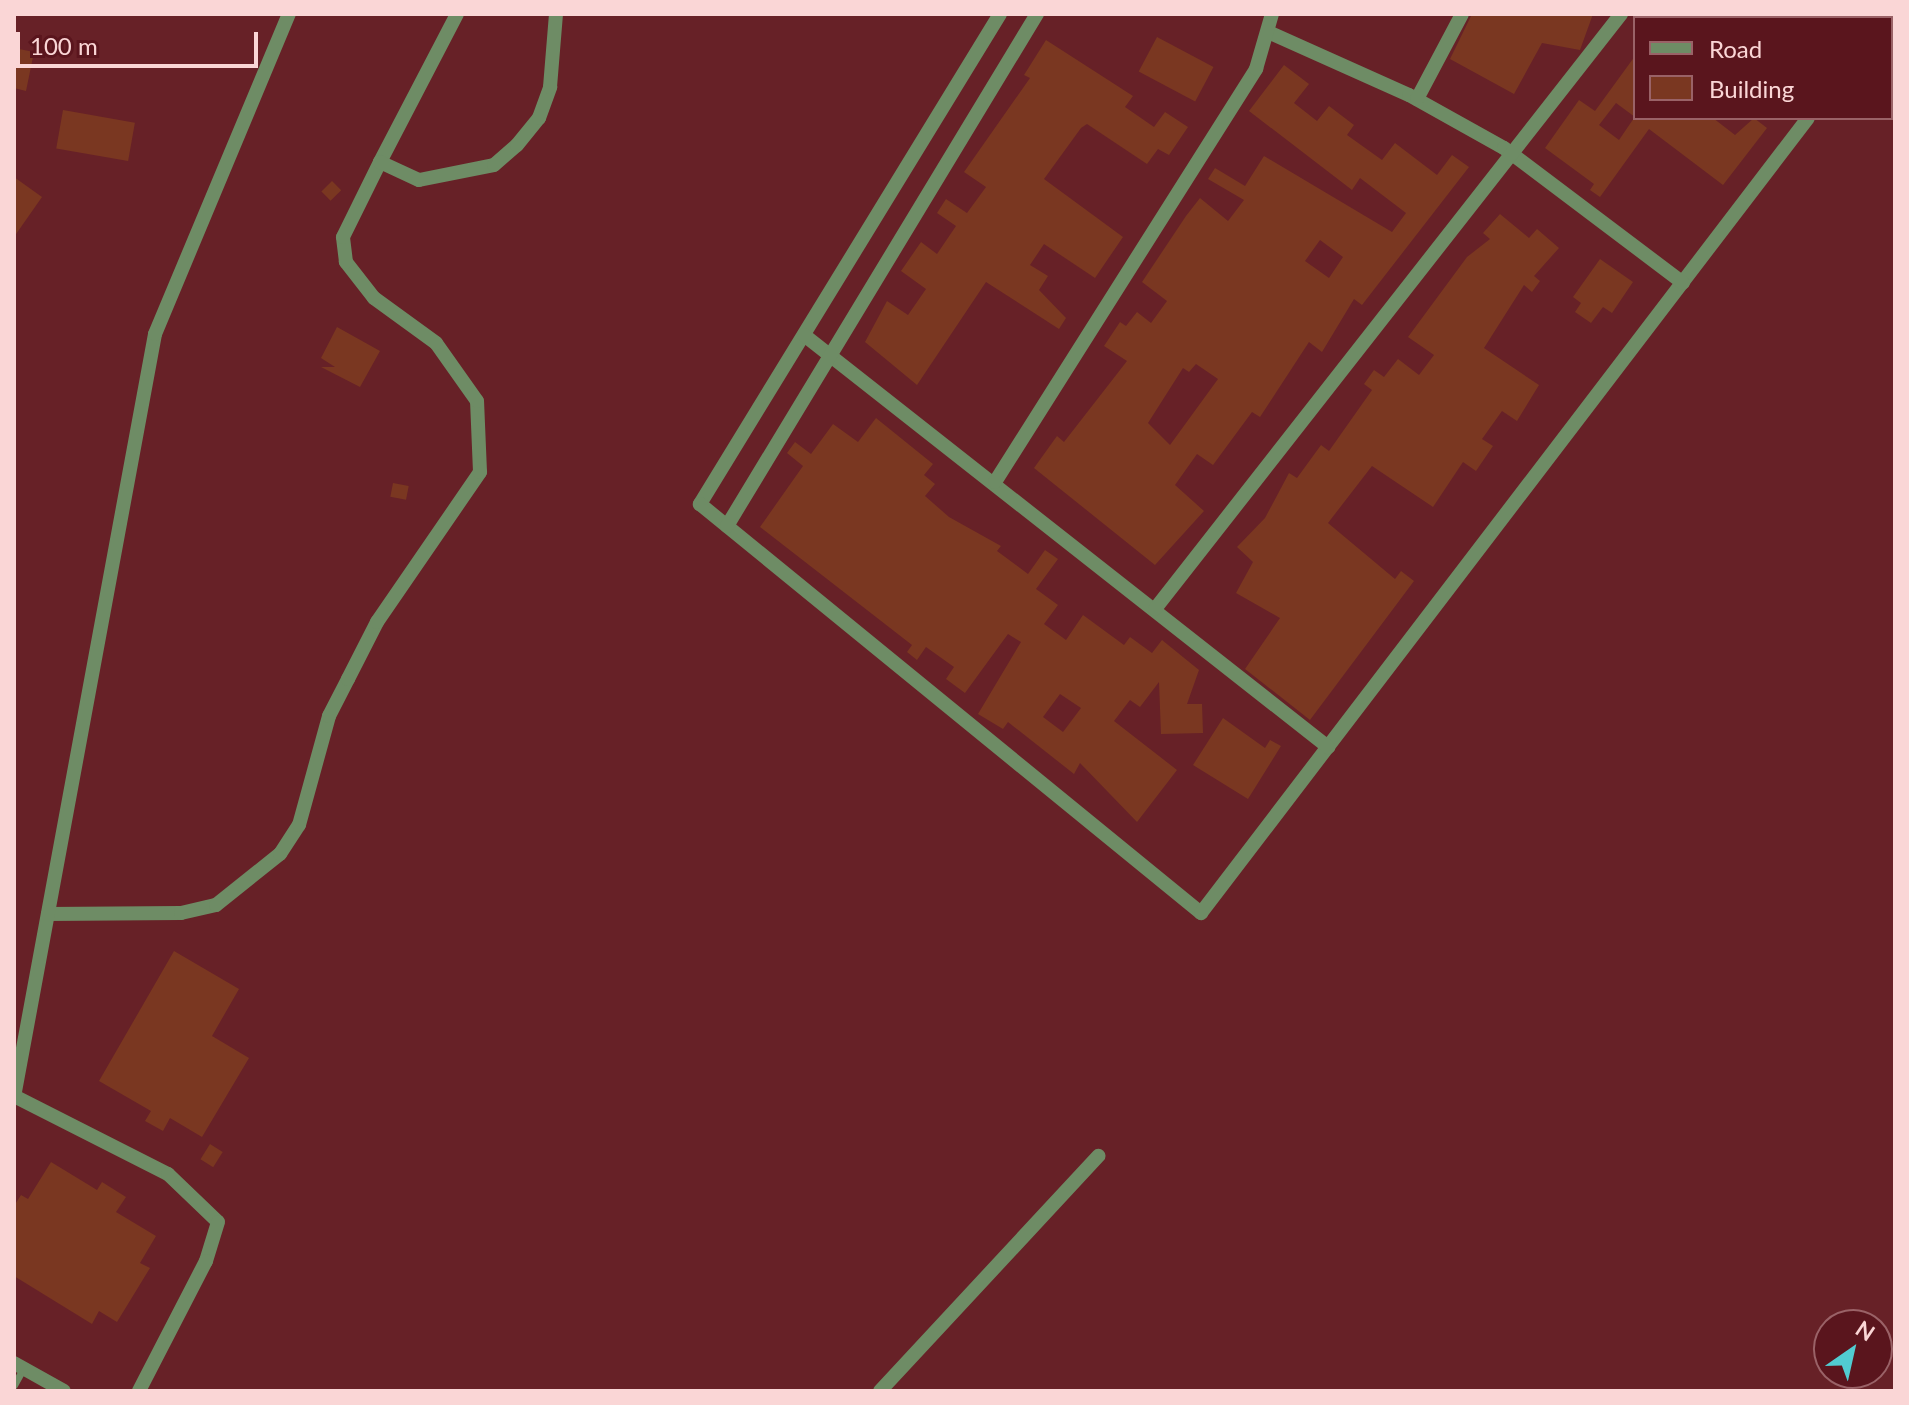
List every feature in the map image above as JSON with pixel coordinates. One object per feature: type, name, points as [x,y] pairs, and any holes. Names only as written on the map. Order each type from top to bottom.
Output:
[{"type":"street","points":[[139,1391],[206,1261],[218,1222],[168,1174],[14,1096],[155,334],[289,14]]},
{"type":"street","points":[[48,914],[181,913],[216,905],[280,854],[299,825],[329,716],[377,622],[480,472],[477,401],[458,368],[374,298],[346,262],[343,237],[457,14]]},
{"type":"street","points":[[380,162],[419,180],[494,165],[539,118],[552,74],[556,14]]},
{"type":"street","points":[[1000,14],[700,504],[1201,913],[1806,120]]},
{"type":"street","points":[[727,526],[1037,14]]},
{"type":"street","points":[[995,482],[1256,69],[1272,14]]},
{"type":"street","points":[[1417,99],[1462,14]]},
{"type":"street","points":[[1155,609],[1621,14]]},
{"type":"street","points":[[1268,32],[1417,99],[1513,155],[1683,283]]},
{"type":"street","points":[[804,335],[833,354],[1328,747]]},
{"type":"street","points":[[880,1391],[1098,1156]]},
{"type":"street","points":[[19,1366],[64,1391]]},
{"type":"lane","points":[[14,1385],[19,1366]]},
{"type":"building","points":[[1472,14],[1593,14],[1580,50],[1542,43],[1514,94],[1450,59]]},
{"type":"building","points":[[1157,37],[1214,67],[1195,101],[1139,71]]},
{"type":"building","points":[[1046,40],[1133,96],[1125,107],[1154,127],[1165,112],[1188,127],[1169,155],[1158,149],[1147,164],[1087,124],[1081,128],[1044,179],[1123,237],[1095,278],[1044,244],[1030,265],[1048,276],[1039,290],[1066,318],[1059,329],[986,282],[917,385],[865,342],[887,301],[908,315],[926,289],[901,271],[921,242],[937,254],[956,226],[937,213],[946,199],[967,213],[986,187],[964,172],[1030,78],[1024,75]]},
{"type":"building","points":[[14,48],[34,52],[26,91],[14,88]]},
{"type":"building","points":[[1633,59],[1633,116],[1616,103],[1599,125],[1619,140],[1633,119],[1716,120],[1735,135],[1752,120],[1767,128],[1723,185],[1649,129],[1600,197],[1590,190],[1594,184],[1545,148],[1579,100],[1595,111]]},
{"type":"building","points":[[1284,65],[1309,84],[1294,103],[1317,121],[1329,106],[1354,125],[1347,135],[1382,160],[1395,143],[1437,175],[1452,155],[1469,167],[1362,305],[1354,299],[1322,352],[1309,342],[1260,417],[1252,412],[1213,465],[1197,454],[1175,485],[1204,511],[1155,565],[1034,468],[1057,436],[1064,442],[1127,361],[1104,346],[1120,322],[1126,326],[1137,312],[1151,323],[1167,301],[1142,282],[1200,198],[1228,221],[1244,200],[1208,179],[1215,168],[1245,186],[1264,156],[1392,232],[1406,213],[1360,178],[1352,190],[1249,111]],"holes":[[[1320,240],[1343,257],[1329,278],[1305,261]],[[1196,364],[1218,379],[1170,445],[1148,423],[1183,368],[1189,372]]]},
{"type":"building","points":[[63,110],[135,123],[128,161],[56,148]]},
{"type":"building","points":[[14,177],[42,197],[14,237]]},
{"type":"building","points":[[332,181],[341,190],[331,201],[321,192]]},
{"type":"building","points":[[1500,214],[1529,238],[1537,229],[1559,248],[1534,276],[1540,281],[1532,292],[1524,285],[1484,348],[1539,385],[1517,421],[1502,411],[1482,439],[1493,446],[1476,471],[1463,462],[1433,507],[1372,466],[1328,523],[1395,579],[1401,571],[1414,581],[1310,720],[1245,669],[1280,618],[1236,593],[1253,562],[1237,547],[1265,518],[1289,473],[1297,478],[1321,445],[1329,451],[1372,390],[1364,384],[1374,370],[1384,377],[1398,359],[1419,375],[1434,355],[1408,337],[1467,257],[1490,239],[1483,233]]},
{"type":"building","points":[[1600,259],[1633,282],[1612,313],[1603,307],[1591,323],[1575,312],[1581,303],[1573,297]]},
{"type":"building","points":[[337,327],[380,351],[360,387],[321,367],[335,367],[321,358]]},
{"type":"building","points":[[876,418],[933,464],[924,475],[935,484],[925,496],[949,517],[1001,546],[997,551],[1028,574],[1045,550],[1058,559],[1036,589],[1058,605],[1044,624],[1066,640],[1083,615],[1124,645],[1130,637],[1152,653],[1162,640],[1199,670],[1187,704],[1202,704],[1203,733],[1161,734],[1159,682],[1140,707],[1130,700],[1114,721],[1177,770],[1137,822],[1080,763],[1074,774],[1008,722],[1003,729],[978,714],[1021,642],[1008,634],[965,693],[946,679],[954,667],[926,647],[917,660],[907,652],[912,645],[760,527],[803,466],[787,453],[795,442],[811,454],[833,424],[858,442]],"holes":[[[1060,694],[1081,708],[1063,732],[1043,717]]]},
{"type":"building","points":[[393,483],[409,486],[406,500],[390,497]]},
{"type":"building","points":[[1223,718],[1265,748],[1270,740],[1281,746],[1248,799],[1193,765]]},
{"type":"building","points":[[174,951],[239,989],[212,1036],[249,1058],[202,1137],[170,1118],[163,1131],[145,1121],[151,1111],[99,1081]]},
{"type":"building","points":[[210,1144],[223,1152],[213,1167],[200,1159]]},
{"type":"building","points":[[51,1162],[97,1190],[102,1182],[126,1197],[116,1212],[156,1236],[140,1263],[150,1268],[117,1322],[99,1311],[92,1324],[14,1276],[14,1206],[21,1195],[28,1199]]}]
